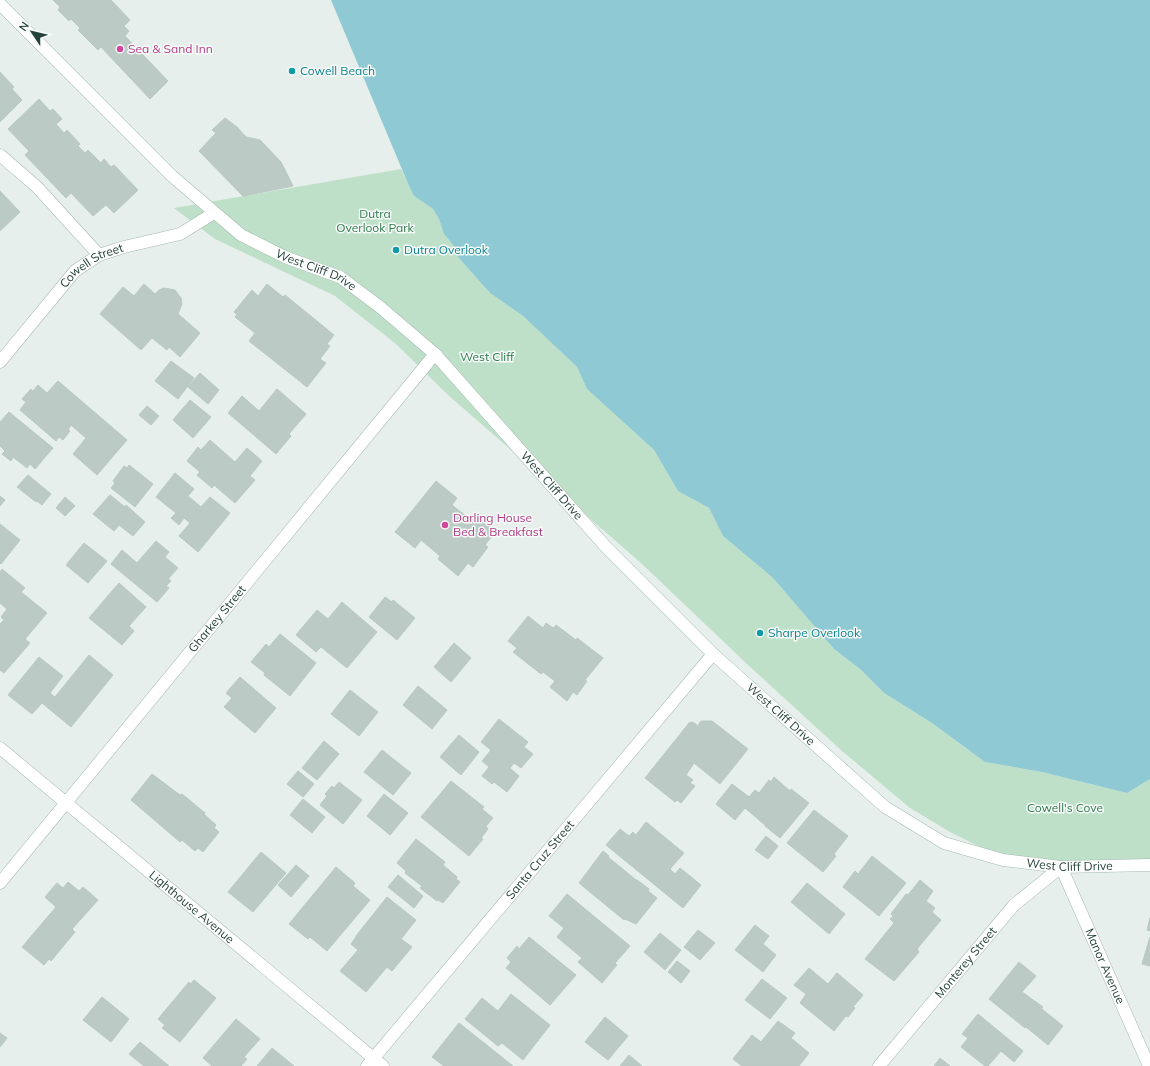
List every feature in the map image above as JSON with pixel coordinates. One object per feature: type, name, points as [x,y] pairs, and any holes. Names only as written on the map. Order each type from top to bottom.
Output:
[{"type":"street","name":"West Cliff Drive","points":[[0,4],[172,176],[241,235],[285,257],[340,277],[380,307],[435,354],[606,547],[713,654],[886,807],[944,843],[1003,860],[1061,867],[1150,865]]},
{"type":"street","points":[[0,155],[37,187],[99,255]]},
{"type":"street","name":"Cowell Street","points":[[0,362],[75,271],[99,255],[124,247],[180,234],[214,213]]},
{"type":"street","name":"Gharkey Street","points":[[0,883],[435,354]]},
{"type":"street","name":"Santa Cruz Street","points":[[375,1063],[713,654]]},
{"type":"street","name":"Lighthouse Avenue","points":[[0,748],[375,1063]]},
{"type":"street","name":"Monterey Street","points":[[879,1066],[1014,905],[1061,867]]},
{"type":"street","name":"Manor Avenue","points":[[1061,867],[1150,1066]]},
{"type":"green space","name":"West Cliff","points":[[401,169],[414,196],[433,209],[439,219],[444,234],[453,245],[457,256],[490,293],[523,316],[577,367],[587,389],[654,450],[678,491],[709,508],[723,536],[773,578],[834,649],[860,669],[884,693],[932,723],[985,762],[1042,772],[1127,793],[1150,779],[1150,860],[1044,866],[992,853],[950,832],[910,808],[842,751],[747,664],[641,563],[448,395],[396,344],[335,296],[215,239],[174,208]]},
{"type":"water","points":[[331,0],[1150,0],[1150,779],[1127,793],[1042,772],[985,762],[932,723],[884,693],[860,669],[834,649],[773,578],[723,536],[709,508],[678,491],[654,450],[587,389],[577,367],[523,316],[490,293],[457,256],[453,245],[444,234],[439,219],[433,209],[414,196],[409,186]]},
{"type":"building","name":"Sea & Sand Inn","points":[[53,0],[111,0],[130,20],[124,26],[129,31],[125,36],[168,81],[150,99],[101,47],[98,50],[78,30],[80,28],[71,19],[69,21],[58,10],[60,7]]},
{"type":"building","points":[[0,72],[14,87],[12,89],[22,100],[0,122]]},
{"type":"building","points":[[39,99],[50,111],[53,109],[62,119],[56,124],[64,133],[67,130],[80,144],[78,146],[85,153],[88,150],[101,163],[104,159],[111,167],[114,165],[138,190],[114,213],[106,205],[93,216],[71,193],[66,198],[25,155],[29,151],[8,129]]},
{"type":"building","points":[[225,118],[237,127],[246,137],[260,140],[281,162],[293,186],[243,196],[199,151],[216,133],[212,130]]},
{"type":"building","points":[[0,191],[20,212],[0,231]]},
{"type":"building","points":[[144,284],[155,294],[164,288],[175,290],[181,298],[182,304],[178,314],[200,333],[180,357],[169,347],[167,350],[152,338],[141,350],[100,314],[123,287],[134,296]]},
{"type":"building","points":[[267,284],[283,297],[285,295],[334,335],[327,344],[330,346],[320,359],[326,363],[307,387],[249,341],[255,333],[235,317],[237,315],[234,312],[252,290],[258,296]]},
{"type":"building","points":[[171,361],[194,378],[178,399],[155,381]]},
{"type":"building","points":[[200,373],[219,390],[208,404],[188,387]]},
{"type":"building","points":[[58,381],[127,440],[97,475],[73,454],[86,438],[71,425],[68,430],[70,431],[63,440],[59,437],[56,441],[20,410],[26,402],[22,399],[31,389],[33,391],[38,385],[47,393]]},
{"type":"building","points":[[277,389],[306,414],[289,434],[291,436],[276,454],[228,413],[242,396],[259,411]]},
{"type":"building","points":[[190,400],[211,417],[193,438],[173,420]]},
{"type":"building","points":[[147,406],[159,416],[151,425],[139,415]]},
{"type":"building","points":[[9,412],[53,448],[35,469],[30,464],[27,468],[13,457],[11,461],[2,454],[5,451],[0,446],[0,422]]},
{"type":"building","points":[[210,440],[235,462],[247,448],[262,461],[250,476],[255,480],[235,503],[214,485],[212,488],[197,475],[200,472],[187,461],[198,447],[201,450]]},
{"type":"building","points":[[129,465],[153,484],[135,507],[111,488],[115,483],[113,481],[124,466],[127,468]]},
{"type":"building","points":[[175,473],[194,489],[188,496],[201,507],[210,497],[230,513],[198,552],[179,536],[190,523],[184,518],[179,525],[171,518],[176,513],[156,497]]},
{"type":"building","points":[[28,475],[51,494],[42,505],[17,487]]},
{"type":"building","name":"Darling House Bed & Breakfast","points":[[436,481],[457,498],[452,505],[471,520],[475,514],[496,531],[485,545],[488,547],[473,567],[468,563],[458,576],[438,559],[440,556],[421,540],[415,548],[395,532]]},
{"type":"building","points":[[110,495],[125,507],[126,505],[145,522],[133,536],[119,525],[114,531],[93,514]]},
{"type":"building","points":[[0,496],[5,500],[0,506]]},
{"type":"building","points":[[65,497],[75,506],[65,516],[56,508]]},
{"type":"building","points":[[0,524],[20,540],[1,564],[0,563]]},
{"type":"building","points":[[156,541],[169,552],[165,557],[178,568],[168,579],[171,581],[166,586],[169,588],[157,602],[111,564],[122,550],[137,563]]},
{"type":"building","points":[[84,543],[107,561],[88,583],[66,565]]},
{"type":"building","points":[[2,569],[25,588],[21,592],[47,613],[25,639],[30,643],[4,673],[0,670],[0,624],[4,620],[1,617],[7,609],[0,603],[0,572]]},
{"type":"building","points":[[119,583],[146,607],[129,626],[134,631],[122,645],[89,618]]},
{"type":"building","points":[[385,597],[392,602],[393,600],[415,618],[397,640],[369,617]]},
{"type":"building","points":[[342,602],[377,632],[347,668],[321,647],[316,652],[296,635],[317,610],[328,619]]},
{"type":"building","points":[[528,616],[543,628],[546,623],[553,628],[556,625],[576,640],[577,638],[603,658],[585,680],[587,681],[577,695],[573,692],[567,701],[550,687],[555,681],[543,672],[541,674],[513,652],[517,648],[508,641]]},
{"type":"building","points":[[280,634],[316,663],[290,696],[264,675],[265,673],[251,662],[266,644],[269,647]]},
{"type":"building","points":[[454,643],[471,658],[451,682],[434,667]]},
{"type":"building","points":[[89,655],[113,675],[71,727],[42,703],[32,714],[8,695],[39,657],[63,676],[50,693],[55,697]]},
{"type":"building","points":[[240,677],[276,708],[255,733],[224,707],[232,698],[226,693]]},
{"type":"building","points":[[418,686],[447,710],[432,729],[403,705]]},
{"type":"building","points":[[350,690],[378,712],[359,736],[331,714]]},
{"type":"building","points":[[499,719],[528,742],[524,747],[533,754],[521,768],[514,763],[510,768],[519,776],[507,792],[494,782],[492,784],[482,776],[489,767],[482,761],[491,750],[481,742]]},
{"type":"building","points":[[701,721],[712,721],[748,749],[720,784],[694,763],[686,775],[693,780],[690,783],[695,786],[681,803],[677,800],[675,802],[645,778],[689,723],[692,722],[696,724],[697,727]]},
{"type":"building","points":[[459,735],[479,752],[461,775],[440,757]]},
{"type":"building","points":[[324,741],[339,754],[317,780],[302,768]]},
{"type":"building","points":[[382,750],[411,773],[393,795],[364,772]]},
{"type":"building","points":[[298,771],[314,784],[303,797],[287,784]]},
{"type":"building","points":[[152,774],[180,795],[182,794],[205,813],[204,814],[216,825],[214,828],[219,832],[203,852],[198,848],[195,851],[182,840],[180,842],[131,800]]},
{"type":"building","points":[[774,777],[790,791],[791,789],[809,803],[780,838],[745,808],[735,820],[716,804],[732,784],[749,797],[755,790],[759,793],[769,780],[771,782]]},
{"type":"building","points":[[451,781],[484,807],[482,809],[493,818],[486,826],[488,829],[481,838],[483,839],[469,856],[421,817]]},
{"type":"building","points":[[339,782],[362,800],[343,824],[320,805],[327,796],[325,794],[332,786],[334,788]]},
{"type":"building","points":[[384,794],[408,813],[390,835],[367,816]]},
{"type":"building","points":[[303,799],[325,817],[312,833],[290,815]]},
{"type":"building","points":[[814,810],[848,836],[834,854],[836,856],[823,872],[787,843]]},
{"type":"building","points":[[646,822],[684,853],[670,869],[675,874],[680,868],[701,885],[683,908],[606,845],[620,829],[629,836],[633,832],[636,835]]},
{"type":"building","points":[[766,836],[778,846],[768,859],[755,850]]},
{"type":"building","points":[[416,839],[445,862],[443,865],[457,877],[456,879],[460,882],[443,903],[438,900],[437,901],[420,888],[422,886],[405,873],[406,871],[397,863]]},
{"type":"building","points":[[603,851],[609,856],[608,857],[649,889],[648,891],[657,898],[636,924],[625,919],[624,920],[579,883]]},
{"type":"building","points":[[261,852],[286,873],[253,912],[228,892]]},
{"type":"building","points":[[872,856],[906,883],[879,916],[843,887],[855,871],[858,874]]},
{"type":"building","points":[[296,865],[309,876],[291,897],[278,885]]},
{"type":"building","points":[[336,867],[355,883],[353,886],[370,900],[327,951],[310,937],[308,939],[289,924]]},
{"type":"building","points":[[398,875],[423,896],[414,908],[388,887]]},
{"type":"building","points":[[920,880],[933,891],[926,901],[935,908],[932,912],[941,920],[917,949],[919,952],[894,981],[865,959],[894,923],[890,919],[893,916],[891,914],[906,894],[908,895]]},
{"type":"building","points":[[68,882],[79,891],[83,887],[98,900],[72,929],[75,932],[51,961],[49,959],[44,965],[22,947],[56,907],[45,897],[57,883],[63,888]]},
{"type":"building","points":[[807,883],[845,914],[829,934],[791,902]]},
{"type":"building","points":[[567,894],[630,946],[615,963],[617,965],[602,983],[578,962],[582,958],[557,937],[564,928],[549,916]]},
{"type":"building","points":[[387,897],[416,920],[401,939],[412,947],[392,971],[387,967],[366,992],[340,971],[358,950],[351,944],[356,936]]},
{"type":"building","points":[[1150,918],[1150,931],[1147,930]]},
{"type":"building","points":[[755,925],[769,936],[763,944],[776,955],[763,972],[735,950]]},
{"type":"building","points":[[698,930],[715,943],[700,960],[684,947]]},
{"type":"building","points":[[660,933],[681,950],[665,970],[644,952]]},
{"type":"building","points":[[529,937],[576,975],[550,1005],[506,968],[511,962],[507,958],[517,946],[519,949]]},
{"type":"building","points":[[1150,937],[1150,966],[1142,964]]},
{"type":"building","points":[[677,961],[690,971],[681,983],[668,972]]},
{"type":"building","points":[[1019,962],[1036,976],[1022,992],[1043,1007],[1025,1028],[989,999]]},
{"type":"building","points":[[809,968],[828,984],[837,973],[863,995],[853,1007],[855,1008],[848,1017],[846,1016],[834,1031],[800,1003],[806,994],[794,985]]},
{"type":"building","points":[[762,979],[787,998],[770,1019],[745,1000]]},
{"type":"building","points":[[194,980],[216,998],[180,1042],[162,1028],[165,1025],[158,1019],[189,982],[191,984]]},
{"type":"building","points":[[511,994],[550,1025],[523,1060],[502,1043],[498,1046],[465,1019],[482,998],[498,1011]]},
{"type":"building","points":[[102,997],[129,1019],[111,1042],[83,1020]]},
{"type":"building","points":[[1042,1009],[1063,1026],[1048,1045],[1026,1027]]},
{"type":"building","points":[[978,1014],[1023,1051],[1014,1062],[1001,1051],[988,1066],[985,1066],[961,1047],[968,1038],[962,1034]]},
{"type":"building","points":[[605,1017],[628,1036],[608,1060],[585,1042]]},
{"type":"building","points":[[236,1019],[260,1039],[244,1057],[247,1059],[241,1066],[212,1066],[203,1058]]},
{"type":"building","points":[[778,1021],[795,1033],[791,1038],[809,1053],[799,1066],[742,1066],[733,1059],[752,1035],[761,1042]]},
{"type":"building","points":[[459,1023],[513,1066],[444,1066],[432,1057]]},
{"type":"building","points":[[0,1033],[7,1038],[0,1047]]},
{"type":"building","points":[[140,1042],[169,1066],[144,1066],[129,1054]]},
{"type":"building","points":[[272,1048],[294,1066],[257,1066]]},
{"type":"building","points":[[629,1055],[642,1066],[620,1066]]},
{"type":"building","points":[[940,1058],[950,1066],[934,1066]]},
{"type":"place","name":"Sea & Sand Inn","points":[[120,49]]},
{"type":"place","name":"Cowell Beach","points":[[292,71]]},
{"type":"place","name":"Dutra Overlook","points":[[396,250]]},
{"type":"place","name":"Darling House Bed & Breakfast","points":[[445,525]]},
{"type":"place","name":"Sharpe Overlook","points":[[760,633]]},
{"type":"park label","name":"Dutra Overlook Park","points":[[375,221]]},
{"type":"park label","name":"Cowell's Cove","points":[[1065,808]]}]
